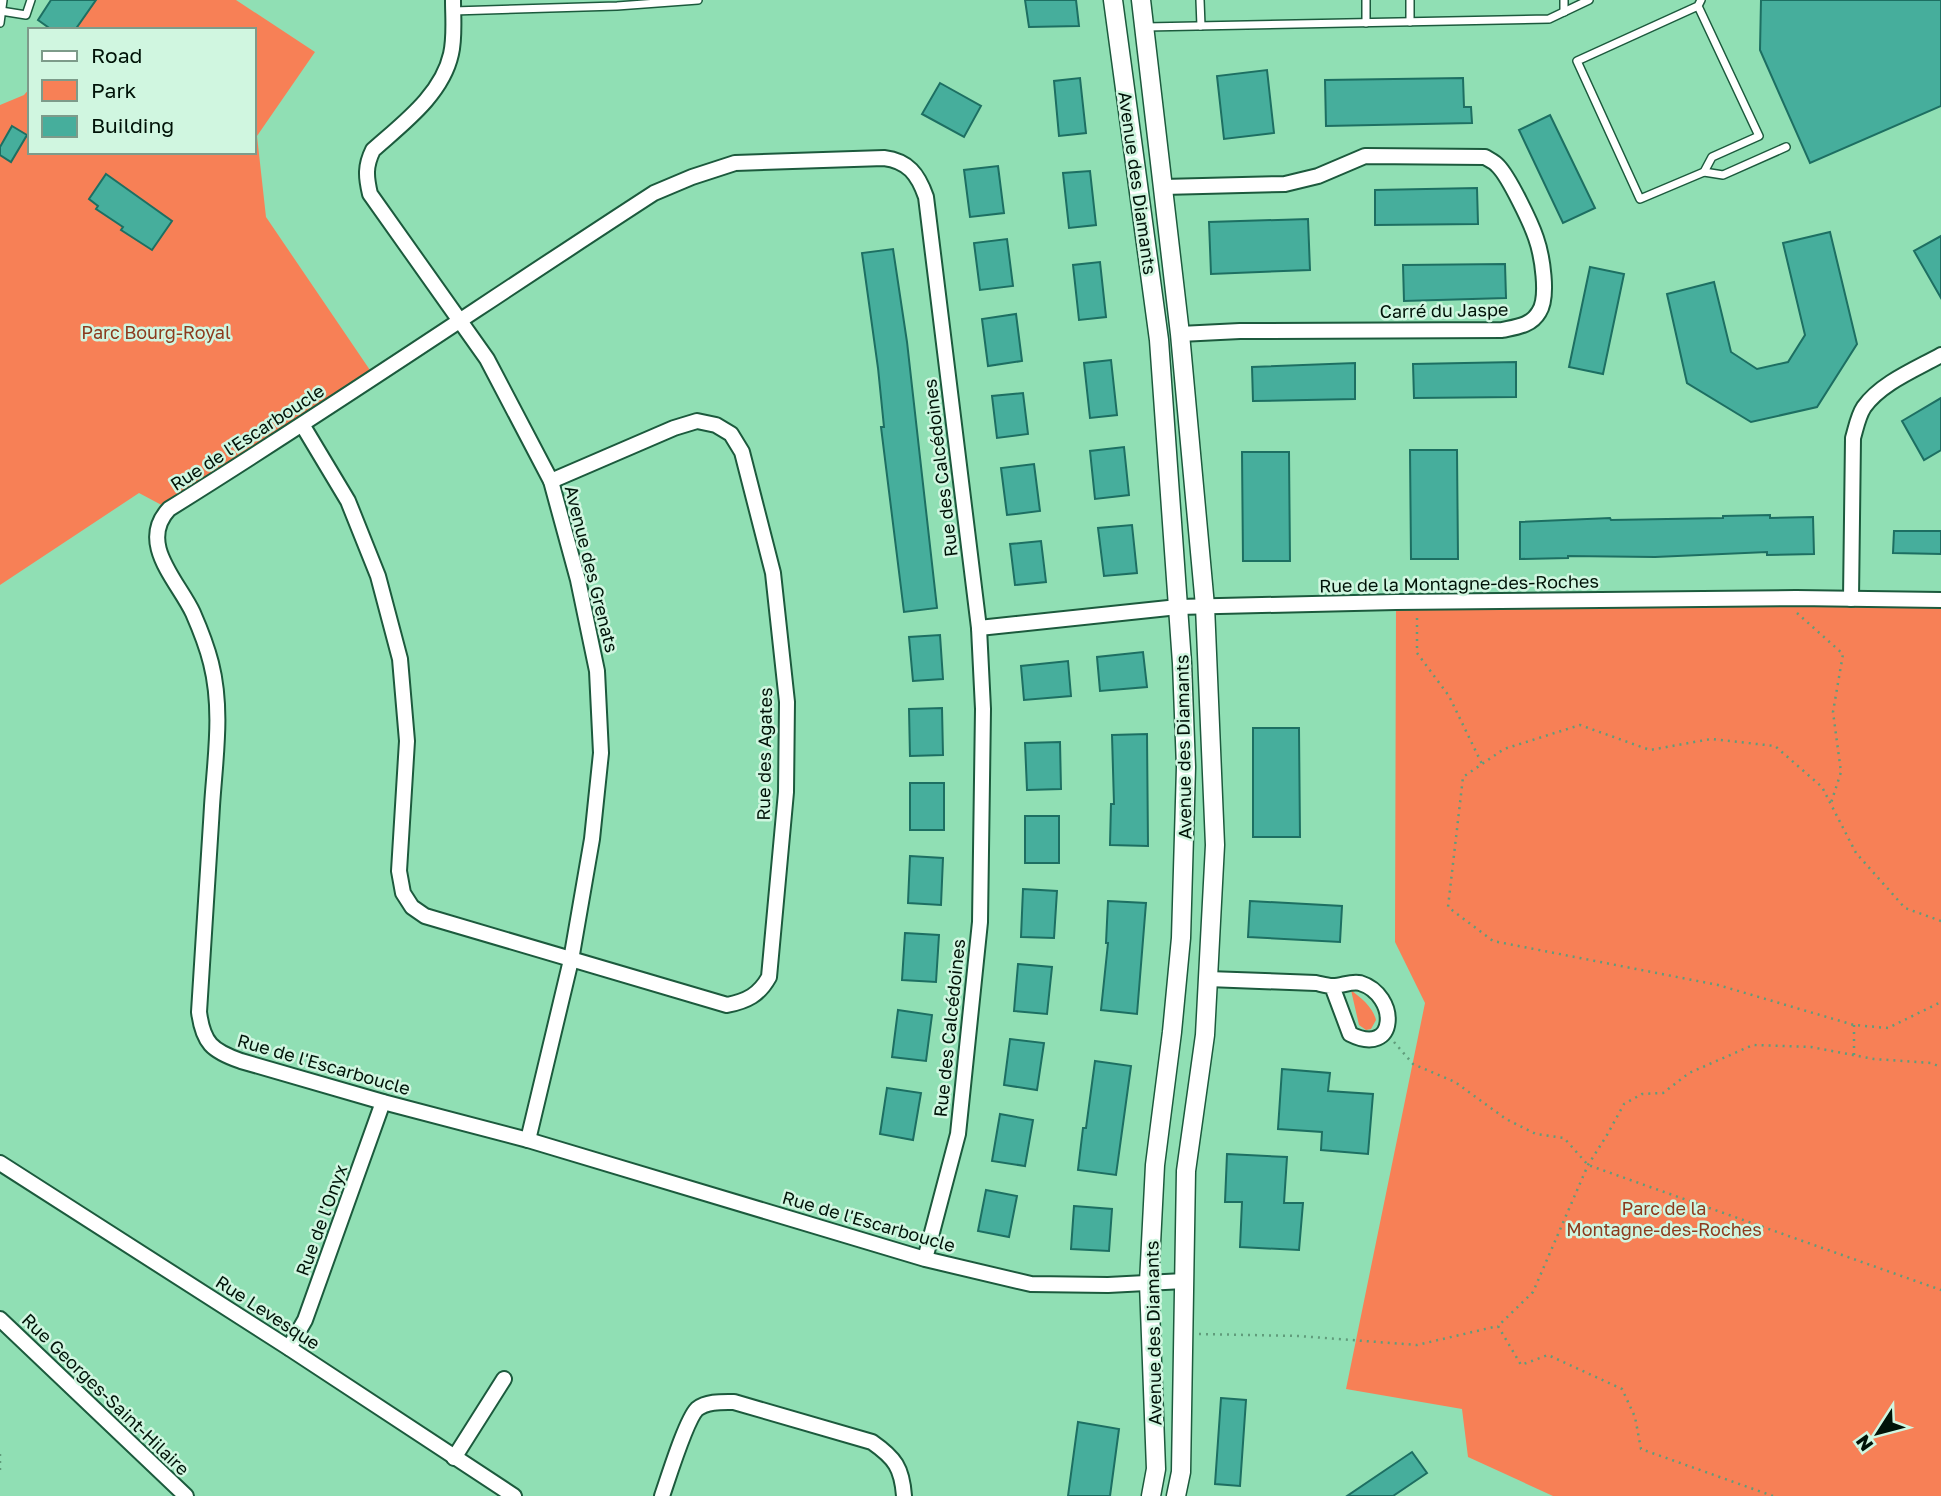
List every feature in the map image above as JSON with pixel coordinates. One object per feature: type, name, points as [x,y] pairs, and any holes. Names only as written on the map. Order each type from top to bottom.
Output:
[{"type":"street","name":"Avenue des Diamants","points":[[1113,0],[1159,340],[1178,607],[1186,767],[1181,938],[1155,1165],[1149,1283],[1156,1469],[1151,1496]]},
{"type":"street","name":"Avenue des Diamants","points":[[1141,0],[1180,334],[1205,606],[1215,845],[1205,1035],[1186,1171],[1181,1472],[1176,1496]]},
{"type":"street","name":"Avenue des Grenats","points":[[453,6],[454,36],[445,72],[433,91],[373,150],[367,162],[366,178],[370,194],[487,359],[551,481],[578,580],[597,671],[601,753],[592,839],[571,960],[528,1140]]},
{"type":"street","name":"Carré du Jaspe","points":[[1163,187],[1285,184],[1318,176],[1365,156],[1485,157],[1505,175],[1536,238],[1544,286],[1544,299],[1539,312],[1519,327],[1502,330],[1240,331],[1180,334]]},
{"type":"street","name":"Rue des Calcédoines","points":[[459,320],[654,193],[735,163],[884,158],[899,160],[910,168],[920,181],[926,197],[979,628],[983,709],[980,922],[958,1135],[925,1259]]},
{"type":"street","name":"Rue de l'Escarboucle","points":[[459,320],[303,426],[169,509],[161,518],[157,531],[157,547],[167,570],[193,613],[211,663],[218,713],[199,1012],[201,1030],[211,1046],[225,1056],[383,1102],[528,1140],[925,1259],[1031,1284],[1184,1282]]},
{"type":"street","points":[[1851,599],[1853,438],[1857,422],[1876,394],[1941,355]]},
{"type":"street","name":"Rue des Agates","points":[[551,481],[674,428],[697,421],[716,425],[731,435],[742,452],[773,573],[787,702],[786,792],[769,977],[763,988],[754,996],[727,1005],[571,960]]},
{"type":"street","points":[[303,426],[348,501],[378,576],[400,659],[407,741],[399,871],[402,893],[412,907],[425,916],[571,960]]},
{"type":"street","name":"Rue de la Montagne-des-Roches","points":[[979,628],[1205,606],[1796,598],[1941,600]]},
{"type":"street","points":[[1208,979],[1332,986],[1358,982],[1372,989],[1380,997],[1388,1014],[1389,1024],[1383,1034],[1372,1040],[1350,1034],[1332,986]]},
{"type":"street","name":"Rue de l'Onyx","points":[[289,1348],[305,1321],[383,1102]]},
{"type":"street","name":"Rue Levesque","points":[[0,1163],[514,1496]]},
{"type":"street","name":"Rue Georges-Saint-Hilaire","points":[[0,1320],[186,1496]]},
{"type":"street","points":[[454,1458],[504,1378]]},
{"type":"street","points":[[662,1496],[683,1436],[697,1409],[711,1403],[734,1402],[872,1442],[891,1455],[902,1477],[904,1496]]},
{"type":"lane","points":[[0,23],[2,5],[26,15],[31,0]]},
{"type":"lane","points":[[453,6],[698,0]]},
{"type":"lane","points":[[1200,0],[1201,26]]},
{"type":"lane","points":[[1366,0],[1366,23]]},
{"type":"lane","points":[[1410,0],[1410,22]]},
{"type":"lane","points":[[1564,0],[1564,12]]},
{"type":"lane","points":[[1144,27],[1549,19],[1589,0]]},
{"type":"lane","points":[[1704,172],[1712,157],[1759,136],[1700,3],[1577,61],[1640,199],[1704,172],[1723,175],[1786,147]]},
{"type":"path","points":[[1796,598],[1796,612],[1843,654],[1833,712],[1842,772],[1830,803]]},
{"type":"path","points":[[1417,602],[1417,653],[1449,696],[1482,764]]},
{"type":"path","points":[[1941,921],[1905,908],[1856,853],[1822,787],[1775,746],[1711,739],[1650,750],[1580,725],[1504,749],[1463,778],[1448,907],[1493,941],[1718,985],[1854,1025],[1888,1028],[1941,1002]]},
{"type":"path","points":[[1854,1025],[1854,1055]]},
{"type":"path","points":[[1383,1034],[1400,1047],[1413,1064],[1455,1082],[1506,1119],[1536,1134],[1564,1138],[1588,1165],[1941,1290]]},
{"type":"path","points":[[1183,1334],[1299,1336],[1417,1345],[1498,1326],[1533,1292],[1588,1165],[1623,1104],[1642,1094],[1663,1093],[1689,1073],[1753,1045],[1811,1047],[1874,1059],[1931,1063],[1941,1067]]},
{"type":"path","points":[[1498,1326],[1521,1365],[1548,1355],[1622,1389],[1635,1417],[1641,1449],[1773,1496]]},
{"type":"path","points":[[0,1454],[0,1471]]},
{"type":"green space","name":"Parc Bourg-Royal","points":[[96,0],[236,0],[315,52],[257,136],[266,217],[374,376],[169,509],[139,493],[0,585],[0,105],[24,95],[28,90],[28,154],[256,154],[256,28],[76,28]]},
{"type":"green space","name":"Parc de la Montagne-des-Roches","points":[[1941,600],[1941,1496],[1553,1496],[1468,1457],[1462,1409],[1346,1389],[1425,1003],[1395,942],[1396,602]]},
{"type":"green space","points":[[1351,990],[1372,1011],[1376,1020],[1371,1029],[1366,1030],[1359,1025]]},
{"type":"building","points":[[51,0],[96,0],[76,28],[49,28],[38,20]]},
{"type":"building","points":[[1025,0],[1076,0],[1079,26],[1029,27]]},
{"type":"building","points":[[1761,0],[1941,0],[1941,106],[1810,163],[1760,50]]},
{"type":"building","points":[[1267,70],[1274,133],[1224,139],[1217,76]]},
{"type":"building","points":[[1080,78],[1086,133],[1059,136],[1054,81]]},
{"type":"building","points":[[1463,78],[1464,107],[1471,107],[1472,123],[1326,126],[1325,80]]},
{"type":"building","points":[[940,83],[981,106],[964,137],[922,114]]},
{"type":"building","points":[[1550,115],[1595,208],[1563,223],[1519,130]]},
{"type":"building","points":[[12,126],[27,135],[11,162],[0,155],[0,147]]},
{"type":"building","points":[[998,166],[1004,213],[970,217],[964,170]]},
{"type":"building","points":[[1090,171],[1096,225],[1069,228],[1063,173]]},
{"type":"building","points":[[106,174],[172,221],[152,250],[121,230],[123,227],[96,209],[98,206],[89,199]]},
{"type":"building","points":[[1477,188],[1478,224],[1375,225],[1375,190]]},
{"type":"building","points":[[1308,219],[1310,270],[1211,274],[1209,222]]},
{"type":"building","points":[[1830,232],[1857,344],[1817,407],[1751,422],[1687,383],[1667,294],[1714,282],[1731,352],[1757,369],[1788,362],[1805,335],[1783,243]]},
{"type":"building","points":[[1941,236],[1941,298],[1914,251]]},
{"type":"building","points":[[1007,239],[1013,286],[980,290],[974,243]]},
{"type":"building","points":[[893,249],[907,342],[937,608],[904,612],[881,427],[884,427],[878,368],[862,253]]},
{"type":"building","points":[[1100,262],[1106,317],[1079,320],[1073,265]]},
{"type":"building","points":[[1505,264],[1506,298],[1404,301],[1403,265]]},
{"type":"building","points":[[1590,267],[1624,274],[1603,374],[1569,367]]},
{"type":"building","points":[[1016,314],[1022,361],[988,366],[982,319]]},
{"type":"building","points":[[1111,360],[1117,415],[1090,418],[1084,363]]},
{"type":"building","points":[[1516,362],[1516,397],[1414,398],[1413,364]]},
{"type":"building","points":[[1355,363],[1355,399],[1253,401],[1252,367]]},
{"type":"building","points":[[1023,393],[1028,434],[997,438],[992,396]]},
{"type":"building","points":[[1941,398],[1941,450],[1924,460],[1902,421]]},
{"type":"building","points":[[1124,447],[1129,495],[1095,499],[1090,451]]},
{"type":"building","points":[[1410,450],[1457,450],[1458,559],[1411,559]]},
{"type":"building","points":[[1242,452],[1289,452],[1290,561],[1243,561]]},
{"type":"building","points":[[1034,464],[1040,511],[1007,515],[1001,468]]},
{"type":"building","points":[[1770,515],[1770,518],[1813,517],[1814,554],[1767,555],[1767,552],[1520,559],[1520,522]]},
{"type":"building","points":[[1132,525],[1137,573],[1104,576],[1098,528]]},
{"type":"building","points":[[1894,531],[1941,531],[1941,554],[1893,553]]},
{"type":"building","points":[[1041,541],[1046,582],[1015,585],[1010,544]]},
{"type":"building","points":[[940,635],[943,679],[913,681],[909,637]]},
{"type":"building","points":[[1143,652],[1147,687],[1100,691],[1097,657]]},
{"type":"building","points":[[1068,661],[1071,696],[1024,700],[1021,666]]},
{"type":"building","points":[[942,708],[943,755],[910,756],[909,709]]},
{"type":"building","points":[[1253,728],[1299,728],[1300,837],[1253,837]]},
{"type":"building","points":[[1147,734],[1148,846],[1110,845],[1111,804],[1114,804],[1112,735]]},
{"type":"building","points":[[1060,742],[1061,789],[1027,790],[1025,743]]},
{"type":"building","points":[[910,783],[944,783],[944,830],[910,830]]},
{"type":"building","points":[[1025,816],[1059,816],[1059,863],[1025,863]]},
{"type":"building","points":[[910,856],[943,858],[941,905],[908,903]]},
{"type":"building","points":[[1023,889],[1057,891],[1054,938],[1021,937]]},
{"type":"building","points":[[1108,901],[1146,903],[1137,1014],[1101,1010],[1108,943]]},
{"type":"building","points":[[1250,901],[1342,906],[1340,942],[1248,937]]},
{"type":"building","points":[[905,933],[939,935],[936,982],[902,980]]},
{"type":"building","points":[[1018,964],[1052,967],[1047,1014],[1014,1011]]},
{"type":"building","points":[[898,1010],[932,1015],[926,1061],[892,1057]]},
{"type":"building","points":[[1010,1039],[1044,1043],[1037,1090],[1004,1085]]},
{"type":"building","points":[[1095,1061],[1131,1066],[1116,1175],[1078,1170]]},
{"type":"building","points":[[1282,1069],[1330,1073],[1328,1091],[1373,1094],[1368,1154],[1321,1150],[1322,1132],[1278,1129]]},
{"type":"building","points":[[887,1088],[921,1093],[913,1140],[880,1134]]},
{"type":"building","points":[[1000,1114],[1033,1120],[1025,1166],[992,1161]]},
{"type":"building","points":[[1227,1154],[1287,1157],[1284,1203],[1303,1203],[1299,1250],[1240,1247],[1242,1202],[1225,1202]]},
{"type":"building","points":[[986,1190],[1017,1196],[1009,1237],[978,1231]]},
{"type":"building","points":[[1074,1206],[1112,1209],[1109,1251],[1071,1249]]},
{"type":"building","points":[[1221,1398],[1246,1400],[1240,1486],[1215,1484]]},
{"type":"building","points":[[1078,1422],[1119,1429],[1110,1496],[1068,1496]]},
{"type":"building","points":[[1412,1452],[1427,1473],[1393,1496],[1347,1496]]}]
